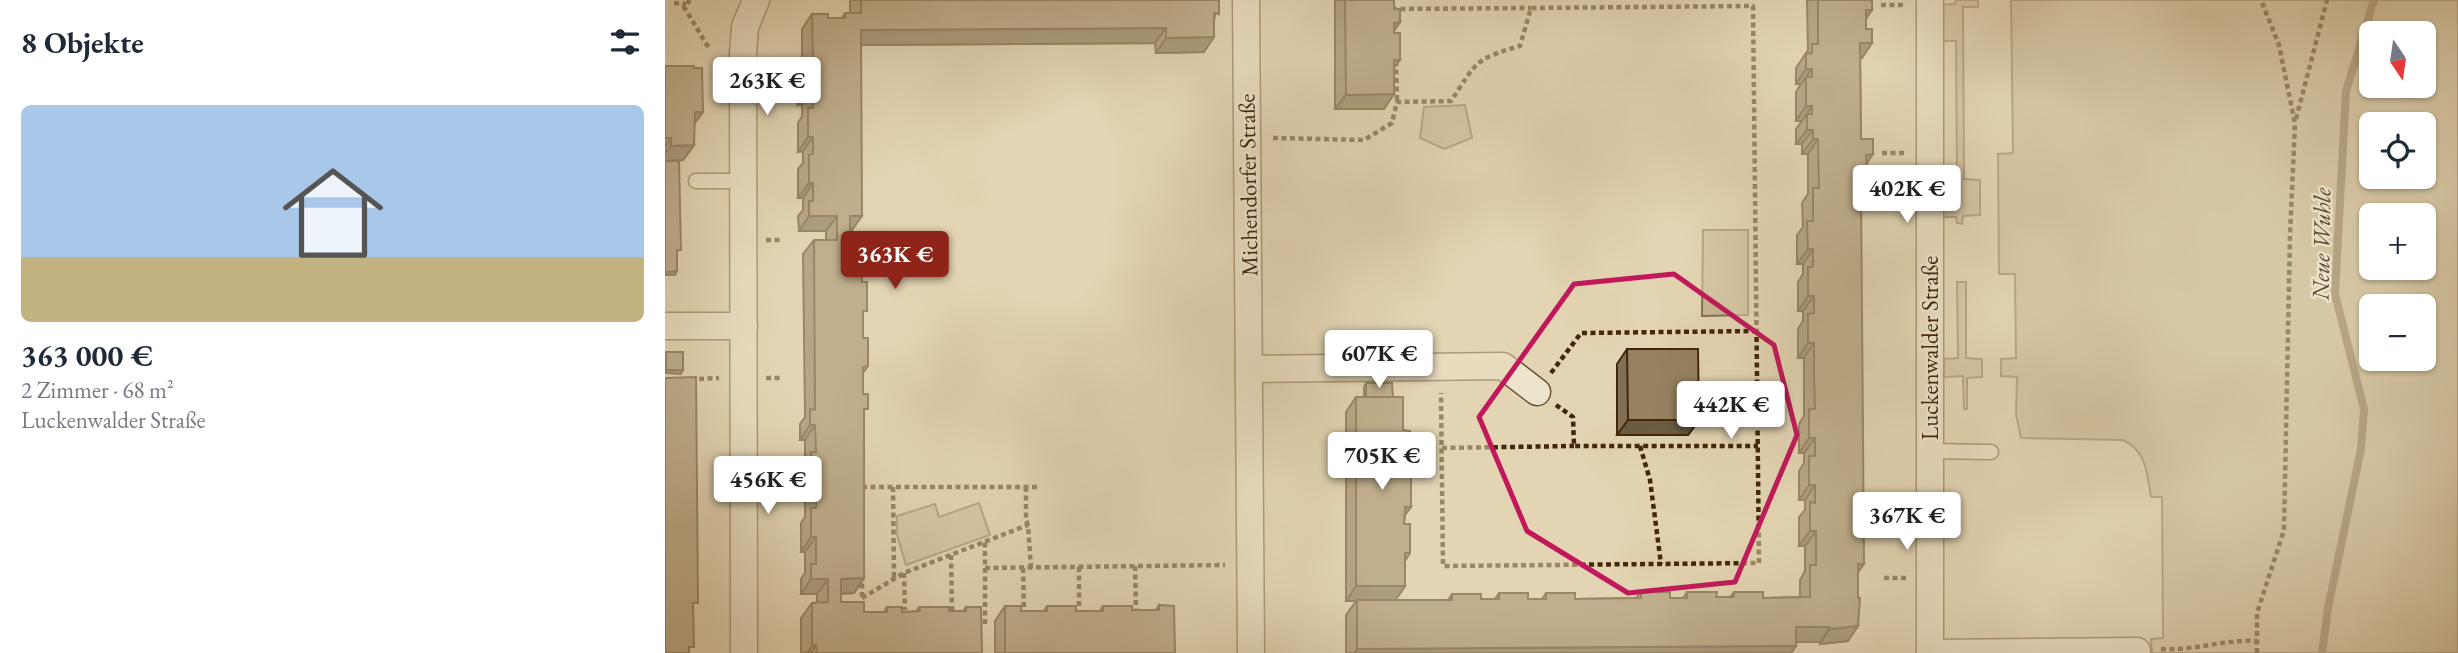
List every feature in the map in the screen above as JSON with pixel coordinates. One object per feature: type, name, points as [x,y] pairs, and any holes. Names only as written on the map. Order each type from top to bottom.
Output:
[{"type":"street","points":[[744,653],[743,53],[745,27],[756,0]]},
{"type":"street","name":"Michendorfer Straße","points":[[1246,0],[1251,653]]},
{"type":"street","name":"Luckenwalder Straße","points":[[1930,0],[1930,653]]},
{"type":"street","points":[[665,326],[744,326]]},
{"type":"street","points":[[1250,369],[1503,366],[1537,393]]},
{"type":"street","points":[[1930,653],[2137,652]]},
{"type":"lane","points":[[696,181],[744,181]]},
{"type":"lane","points":[[1930,451],[1991,452]]},
{"type":"path","points":[[2261,0],[2279,46],[2295,124]]},
{"type":"path","points":[[2257,653],[2257,613],[2284,530],[2295,124],[2327,0]]},
{"type":"path","points":[[674,3],[688,2]]},
{"type":"path","points":[[688,2],[684,7],[711,50]]},
{"type":"path","points":[[1396,22],[1396,9],[1753,6],[1759,563],[1443,566],[1440,367]]},
{"type":"path","points":[[1397,102],[1451,101],[1475,64],[1495,53],[1520,46],[1531,8]]},
{"type":"path","points":[[1247,138],[1364,140],[1392,123],[1397,102],[1396,48]]},
{"type":"path","points":[[1574,446],[1573,416],[1537,393],[1581,333],[1756,331]]},
{"type":"path","points":[[1640,446],[1650,480],[1661,564]]},
{"type":"path","points":[[1442,448],[1758,446]]},
{"type":"path","points":[[862,475],[862,501]]},
{"type":"path","points":[[862,487],[1039,487]]},
{"type":"path","points":[[893,487],[894,579]]},
{"type":"path","points":[[1026,487],[1025,520],[1028,524],[1031,568]]},
{"type":"path","points":[[862,570],[862,598],[904,573],[1028,524]]},
{"type":"path","points":[[985,542],[985,624]]},
{"type":"path","points":[[951,555],[952,610]]},
{"type":"path","points":[[985,568],[1226,565]]},
{"type":"path","points":[[1135,566],[1136,610]]},
{"type":"path","points":[[1079,567],[1079,609]]},
{"type":"path","points":[[1023,568],[1024,611]]},
{"type":"path","points":[[904,573],[905,610]]},
{"type":"path","points":[[2137,652],[2173,650],[2239,640],[2257,641]]},
{"type":"highlighted area","points":[[1674,274],[1774,345],[1797,435],[1735,582],[1628,593],[1527,531],[1479,417],[1574,284]]},
{"type":"shaded area","points":[[1956,0],[1978,0],[1978,7],[1963,7],[1964,179],[1980,180],[1980,215],[1963,216],[1962,224],[1957,223],[1956,217],[1942,217],[1941,180],[1957,179],[1956,41],[1940,41],[1940,5],[1955,4]]},
{"type":"shaded area","points":[[2011,0],[2458,0],[2458,653],[2152,653],[2151,639],[2163,638],[2162,497],[2151,497],[2147,472],[2141,457],[2137,450],[2123,440],[2021,438],[2016,414],[2017,377],[2001,376],[2001,359],[2016,358],[2015,274],[1999,274],[1998,154],[2013,153]]},
{"type":"shaded area","points":[[1465,105],[1472,138],[1444,149],[1420,138],[1424,107]]},
{"type":"shaded area","points":[[1703,230],[1748,230],[1748,315],[1702,316]]},
{"type":"shaded area","points":[[1957,282],[1966,282],[1966,358],[1982,359],[1982,377],[1967,378],[1967,409],[1964,409],[1963,376],[1944,377],[1944,359],[1958,358]]},
{"type":"shaded area","points":[[979,503],[990,535],[906,565],[897,535],[897,516],[935,504],[939,517]]},
{"type":"building","points":[[861,0],[1219,0],[1219,14],[1214,13],[1214,37],[1166,38],[1166,28],[861,30],[862,216],[850,216],[850,239],[862,239],[862,282],[867,282],[867,311],[863,311],[863,338],[868,338],[868,366],[863,367],[863,394],[868,394],[868,409],[864,409],[864,578],[841,579],[841,602],[864,602],[864,612],[887,612],[887,607],[902,607],[902,612],[920,611],[919,607],[949,607],[949,611],[966,611],[966,607],[981,607],[982,653],[817,653],[816,645],[812,646],[812,603],[828,602],[828,579],[811,579],[811,564],[816,564],[816,537],[811,537],[811,508],[816,508],[816,481],[811,481],[811,452],[816,452],[815,425],[810,425],[810,409],[815,410],[814,240],[837,240],[837,216],[809,216],[809,201],[813,201],[813,183],[809,183],[809,155],[813,154],[813,137],[808,137],[808,108],[813,108],[813,90],[808,90],[808,61],[813,61],[812,14],[845,18],[845,13],[861,13]]},
{"type":"building","points":[[1345,0],[1394,0],[1394,9],[1400,9],[1400,22],[1394,23],[1394,33],[1400,33],[1400,60],[1394,60],[1394,94],[1346,95]]},
{"type":"building","points":[[1818,0],[1872,0],[1872,10],[1866,10],[1866,29],[1872,29],[1872,43],[1860,43],[1861,139],[1873,139],[1873,154],[1866,155],[1867,172],[1873,172],[1874,187],[1861,187],[1864,564],[1858,564],[1858,626],[1830,629],[1796,627],[1796,646],[1357,649],[1357,600],[1452,600],[1452,594],[1481,594],[1481,599],[1499,599],[1499,593],[1528,593],[1528,599],[1546,599],[1546,593],[1575,593],[1575,599],[1641,598],[1641,592],[1670,592],[1670,598],[1687,598],[1687,592],[1717,592],[1716,597],[1734,597],[1734,592],[1763,592],[1763,598],[1810,597],[1810,565],[1816,565],[1816,531],[1810,531],[1810,502],[1815,503],[1815,485],[1809,485],[1809,456],[1815,456],[1815,438],[1809,438],[1809,409],[1815,409],[1814,343],[1808,343],[1808,314],[1814,313],[1814,296],[1808,296],[1808,267],[1813,267],[1813,249],[1808,249],[1807,221],[1813,221],[1813,188],[1819,188],[1818,139],[1813,139],[1813,130],[1807,130],[1807,114],[1812,114],[1812,106],[1806,106],[1806,77],[1812,77],[1812,69],[1806,69],[1806,54],[1812,53],[1812,44],[1818,44]]},
{"type":"building","points":[[665,66],[702,68],[703,112],[695,112],[694,145],[671,146],[671,138],[665,138]]},
{"type":"building","points":[[665,161],[679,161],[681,250],[677,250],[677,271],[665,272]]},
{"type":"building","points":[[1627,349],[1698,349],[1699,420],[1628,420]]},
{"type":"building","points":[[666,352],[683,352],[683,370],[666,370]]},
{"type":"building","points":[[696,377],[698,603],[693,603],[694,647],[689,647],[689,653],[665,653],[665,378]]},
{"type":"building","points":[[1366,383],[1392,383],[1393,397],[1366,397]]},
{"type":"building","points":[[1356,397],[1403,397],[1403,430],[1410,431],[1410,460],[1404,460],[1404,477],[1411,477],[1411,507],[1405,507],[1404,524],[1410,524],[1410,553],[1405,553],[1405,586],[1356,586]]},
{"type":"building","points":[[1159,605],[1174,606],[1175,653],[1005,653],[1005,606],[1021,606],[1021,611],[1047,611],[1047,606],[1076,606],[1076,611],[1103,611],[1103,606],[1159,610]]},
{"type":"waterway","name":"Neue Wuhle","points":[[2322,653],[2328,608],[2361,449],[2364,409],[2335,294],[2346,91],[2374,0]]}]
